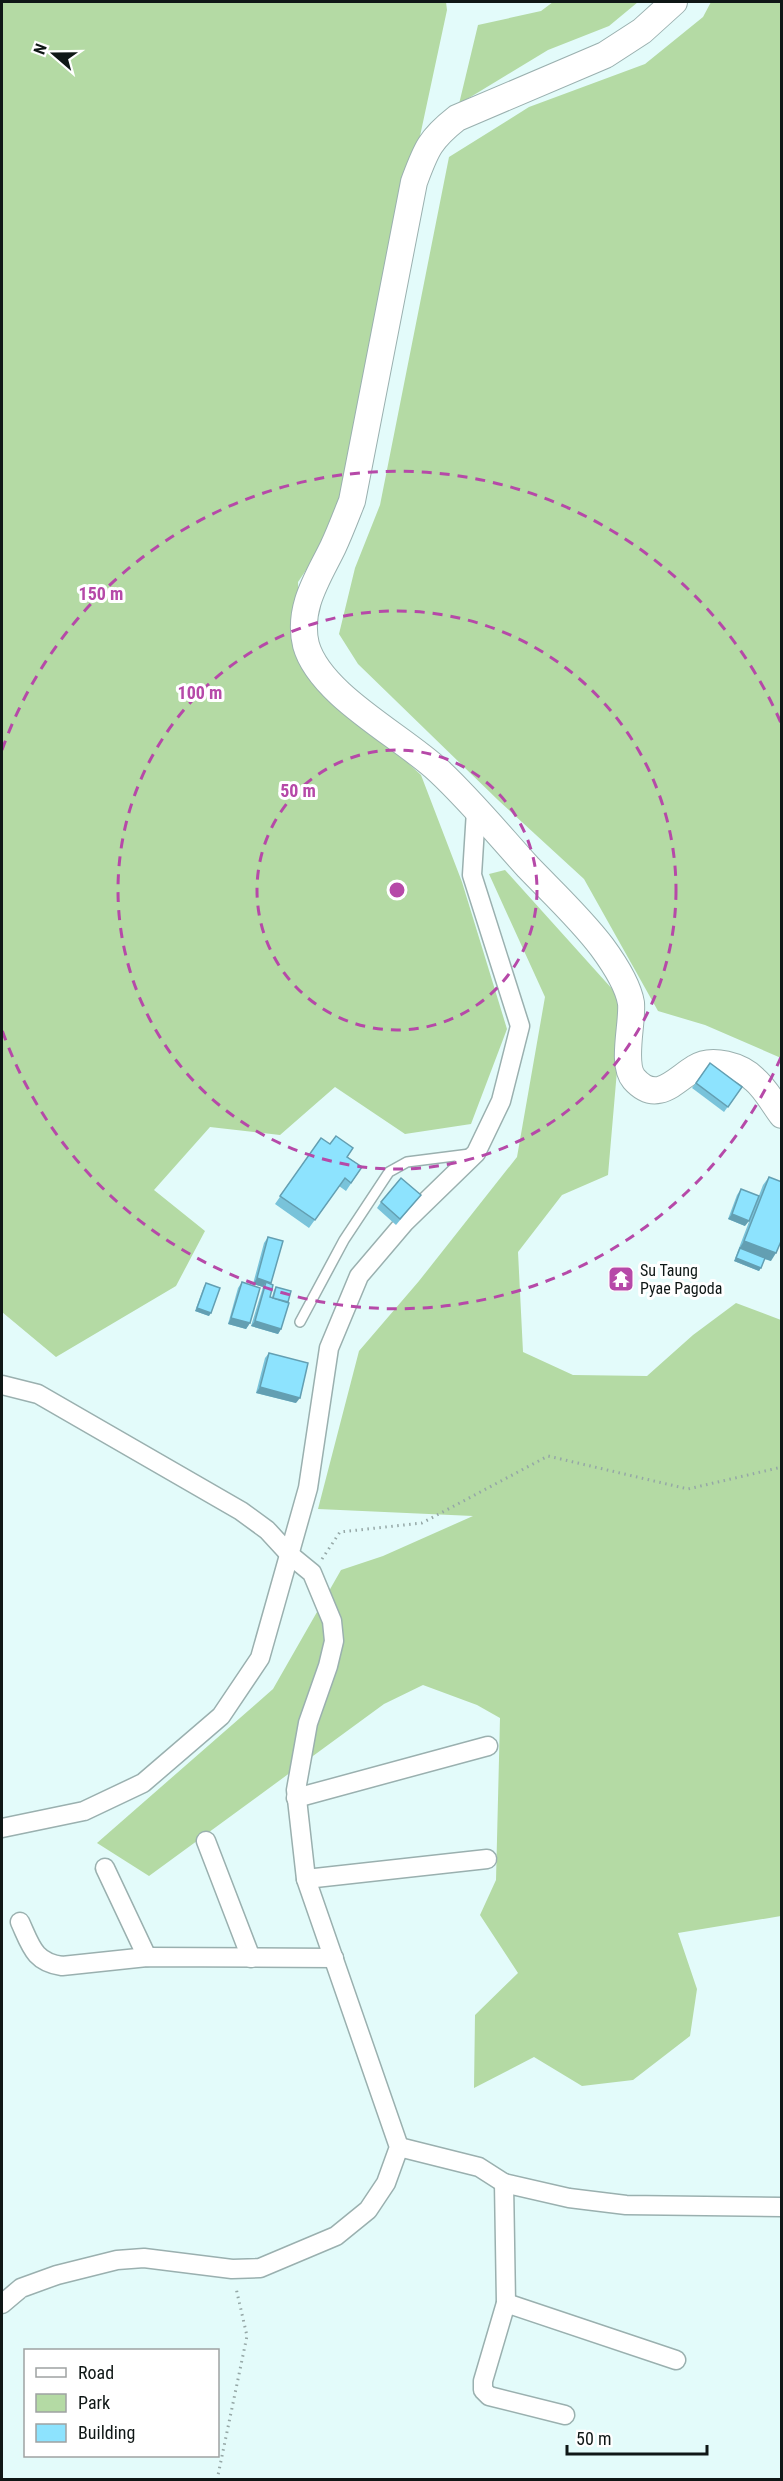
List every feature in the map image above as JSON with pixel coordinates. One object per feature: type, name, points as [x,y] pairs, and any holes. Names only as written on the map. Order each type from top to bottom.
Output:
[{"type":"main road","points":[[674,2],[642,31],[605,56],[457,118],[436,134],[424,155],[414,182],[352,501],[334,545],[312,587],[304,616],[306,645],[320,671],[347,699],[439,770],[602,947],[625,986],[631,1002],[628,1065],[632,1078],[645,1088],[659,1091],[674,1085],[697,1066],[717,1063],[735,1068],[754,1078],[782,1115]]},
{"type":"street","points":[[2,1828],[84,1811],[143,1783],[221,1716],[260,1658],[308,1488],[329,1348],[359,1276],[405,1222],[476,1153],[501,1101],[520,1026],[472,875],[476,811]]},
{"type":"street","points":[[2,1385],[38,1394],[241,1511],[267,1530],[290,1555],[312,1573],[332,1621],[334,1641],[328,1666],[308,1723],[296,1790],[306,1879],[399,2147],[386,2183],[368,2210],[336,2236],[260,2268],[232,2269],[144,2258],[117,2260],[57,2275],[21,2288],[2,2304]]},
{"type":"street","points":[[297,1798],[488,1746]]},
{"type":"street","points":[[206,1841],[251,1958]]},
{"type":"street","points":[[306,1879],[487,1859]]},
{"type":"street","points":[[105,1868],[147,1957]]},
{"type":"street","points":[[20,1922],[34,1953],[49,1964],[62,1966],[147,1957],[334,1958]]},
{"type":"street","points":[[399,2147],[479,2167],[504,2183],[569,2198],[626,2205],[782,2207]]},
{"type":"street","points":[[504,2183],[506,2303],[483,2381],[483,2391],[489,2396],[565,2415]]},
{"type":"street","points":[[506,2303],[676,2360]]},
{"type":"lane","points":[[300,1322],[344,1240],[389,1172],[408,1162],[476,1153]]},
{"type":"path","points":[[312,1573],[340,1533],[422,1523],[548,1456],[688,1489],[782,1467]]},
{"type":"path","points":[[217,2480],[248,2336],[232,2269]]},
{"type":"green space","points":[[2,2],[446,2],[447,10],[337,524],[298,582],[300,664],[421,775],[462,882],[507,1029],[471,1124],[405,1134],[335,1087],[280,1135],[210,1127],[154,1190],[205,1231],[176,1286],[56,1357],[2,1312]]},
{"type":"green space","points":[[553,2],[638,2],[609,26],[548,50],[459,104],[478,25],[541,11]]},
{"type":"green space","points":[[711,2],[781,2],[781,1058],[705,1025],[658,1011],[584,879],[498,800],[358,664],[339,634],[355,568],[380,505],[449,157],[529,107],[645,64],[703,17]]},
{"type":"green space","points":[[505,870],[623,1001],[608,1175],[562,1195],[518,1252],[523,1352],[573,1375],[647,1376],[693,1335],[736,1303],[781,1320],[781,1916],[678,1933],[697,1989],[690,2036],[633,2080],[582,2086],[534,2057],[474,2088],[475,2015],[518,1973],[480,1915],[496,1880],[500,1718],[477,1705],[423,1685],[384,1704],[149,1876],[97,1843],[273,1689],[341,1570],[383,1556],[473,1516],[318,1509],[359,1351],[419,1281],[517,1157],[545,997],[489,874]]},
{"type":"building","points":[[710,1063],[742,1087],[728,1107],[696,1083]]},
{"type":"building","points":[[336,1136],[353,1148],[347,1157],[362,1167],[351,1183],[345,1178],[315,1220],[280,1196],[321,1138],[330,1144]]},
{"type":"building","points":[[769,1177],[782,1182],[782,1239],[776,1253],[744,1241]]},
{"type":"building","points":[[401,1178],[421,1195],[400,1219],[381,1202]]},
{"type":"building","points":[[741,1189],[759,1196],[749,1221],[732,1214]]},
{"type":"building","points":[[268,1237],[283,1241],[271,1283],[257,1278]]},
{"type":"building","points":[[740,1248],[765,1258],[761,1268],[736,1258]]},
{"type":"building","points":[[242,1282],[260,1288],[250,1323],[231,1318]]},
{"type":"building","points":[[266,1282],[273,1285],[270,1297],[289,1303],[281,1329],[255,1321]]},
{"type":"building","points":[[206,1283],[220,1288],[211,1313],[197,1308]]},
{"type":"building","points":[[276,1287],[291,1291],[288,1302],[273,1298]]},
{"type":"building","points":[[269,1353],[308,1363],[300,1398],[260,1387]]},
{"type":"place","name":"Su Taung Pyae Pagoda","points":[[621,1279]]}]
